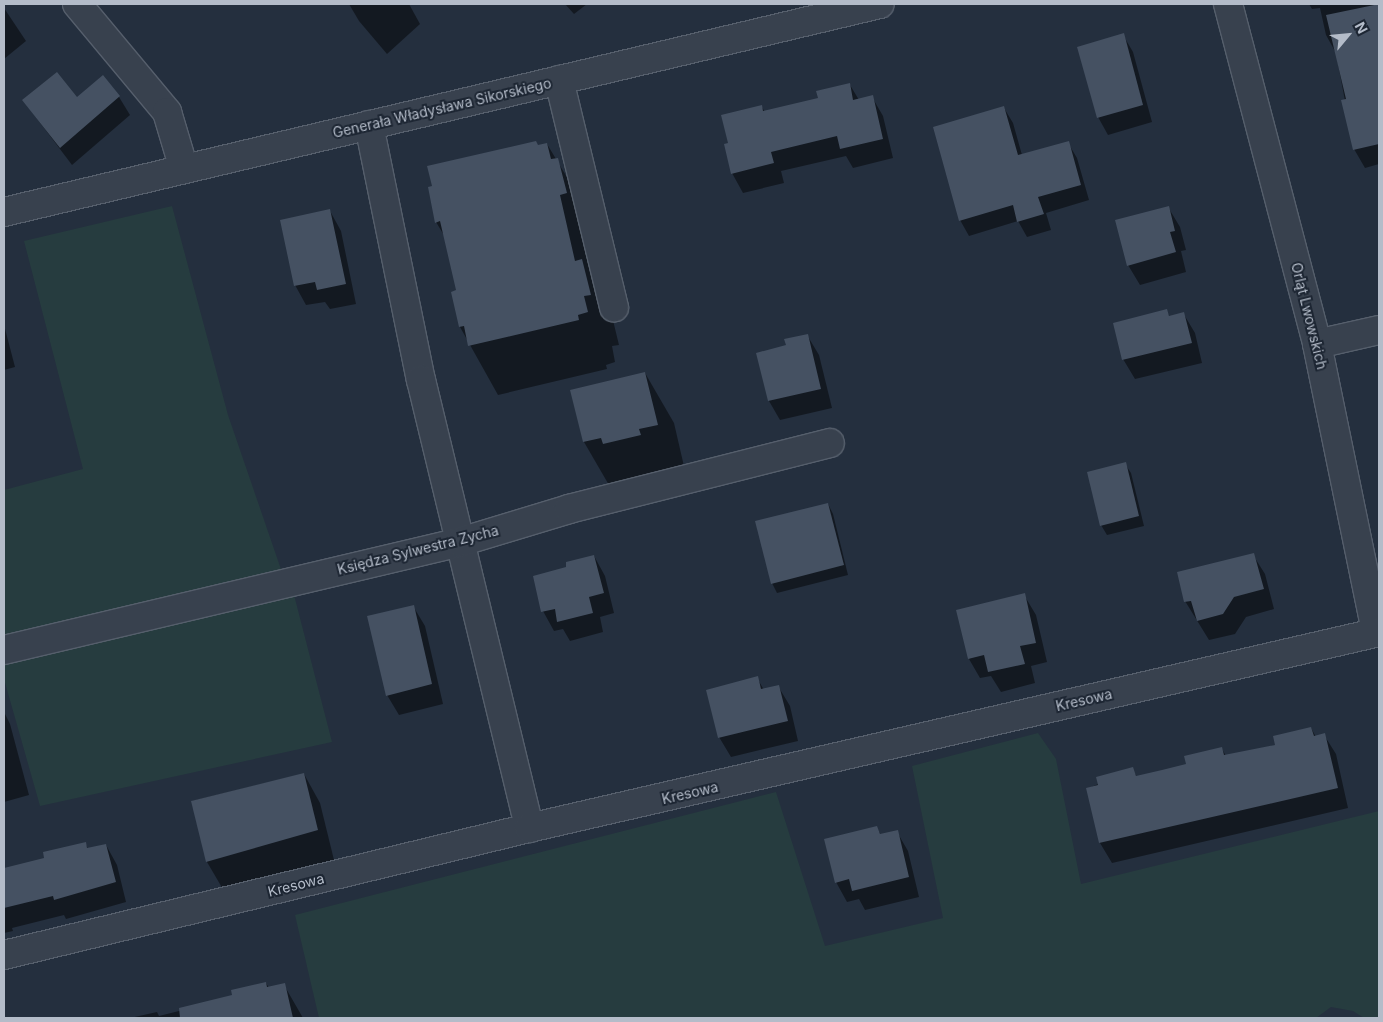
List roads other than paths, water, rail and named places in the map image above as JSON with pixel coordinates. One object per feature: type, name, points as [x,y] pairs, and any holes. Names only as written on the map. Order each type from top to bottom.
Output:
[{"type":"street","points":[[77,4],[167,112],[184,169]]},
{"type":"street","name":"Generała Władysława Sikorskiego","points":[[4,212],[880,4]]},
{"type":"street","name":"Orląt Lwowskich","points":[[1228,4],[1318,344],[1378,632]]},
{"type":"street","points":[[559,80],[614,307]]},
{"type":"street","points":[[369,125],[421,380],[529,828]]},
{"type":"street","points":[[1318,344],[1379,330]]},
{"type":"street","name":"Księdza Sylwestra Zycha","points":[[4,650],[460,542],[569,509],[830,443]]},
{"type":"street","name":"Kresowa","points":[[4,955],[529,828],[1378,632]]}]
